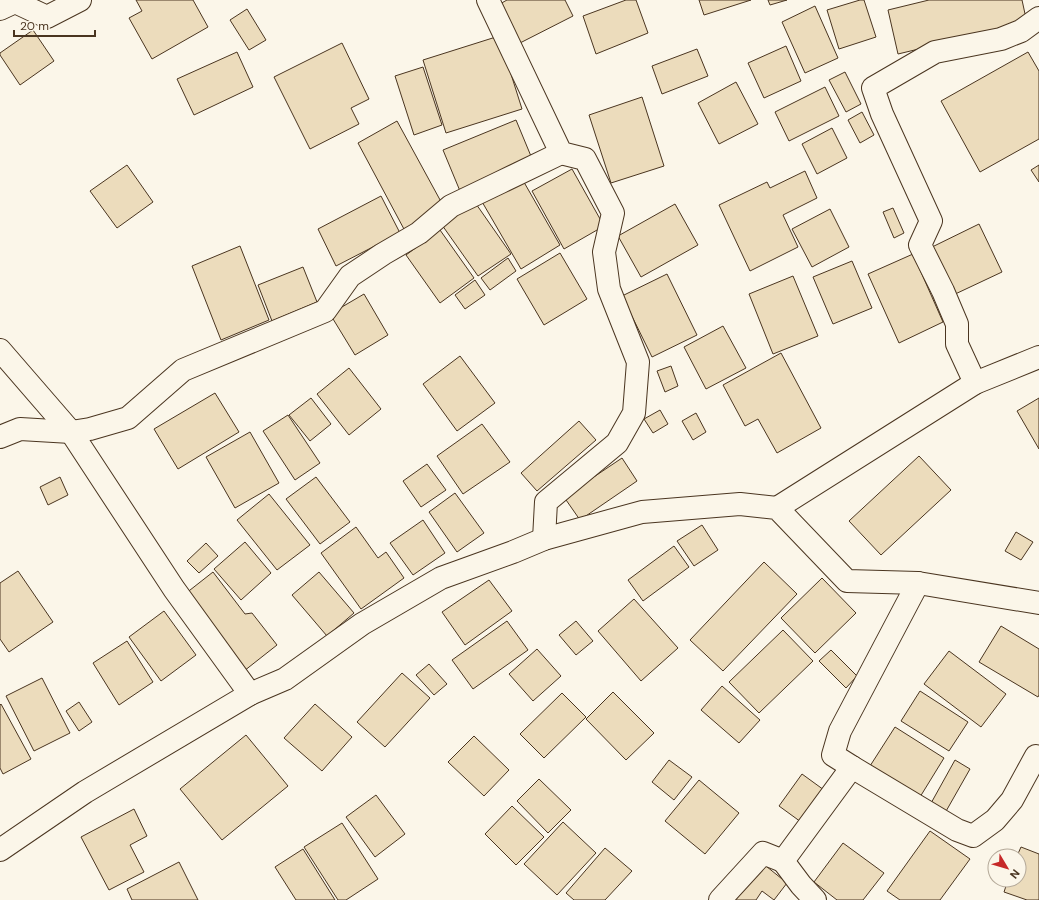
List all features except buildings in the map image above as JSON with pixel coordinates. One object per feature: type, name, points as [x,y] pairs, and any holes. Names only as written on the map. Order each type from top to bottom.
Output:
[{"type":"street","points":[[0,9],[15,2],[47,17],[80,0]]},
{"type":"street","points":[[488,0],[561,153]]},
{"type":"street","points":[[975,383],[957,344],[957,324],[943,291],[920,245],[931,221],[882,114],[873,88],[935,52],[1001,39],[1021,31],[1039,18]]},
{"type":"street","points":[[0,437],[20,429],[71,432],[90,430],[128,418],[183,370],[325,311],[350,276],[419,232],[452,206],[561,153],[585,159],[613,212],[604,252],[609,289],[638,362],[634,412],[617,443],[546,502],[544,539]]},
{"type":"street","points":[[0,350],[71,432],[174,589],[250,694]]},
{"type":"street","points":[[0,850],[84,792],[250,694],[285,679],[362,624],[442,578],[544,539],[642,512],[740,504],[777,508],[975,383],[1039,357]]},
{"type":"street","points":[[777,508],[847,581],[918,583],[1039,603]]},
{"type":"street","points":[[918,583],[840,731],[833,755],[957,830],[973,836],[995,820],[1012,800],[1036,756],[1039,757]]},
{"type":"street","points":[[783,861],[852,766]]},
{"type":"street","points":[[720,900],[763,853],[783,861],[801,885],[815,900]]}]
